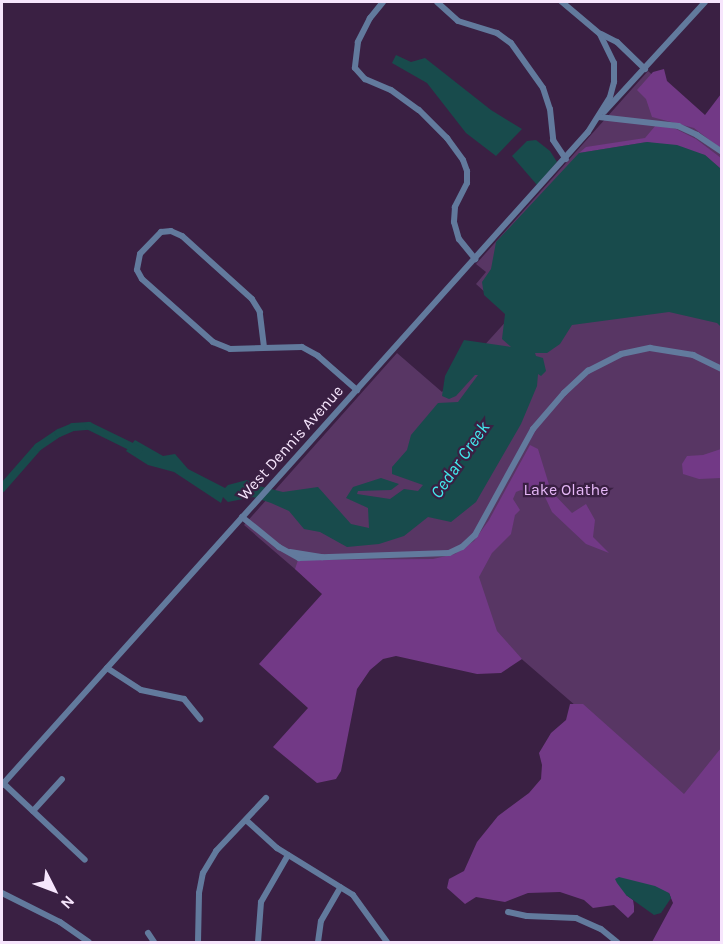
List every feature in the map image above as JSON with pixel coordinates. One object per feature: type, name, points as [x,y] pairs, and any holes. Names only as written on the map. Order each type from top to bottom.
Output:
[{"type":"street","points":[[383,2],[370,18],[358,42],[355,68],[365,80],[391,90],[419,110],[447,138],[463,160],[467,171],[467,183],[455,207],[454,222],[459,239],[475,259]]},
{"type":"street","points":[[436,2],[458,21],[497,33],[511,43],[543,88],[550,109],[553,140],[566,159]]},
{"type":"street","points":[[562,2],[600,34],[617,42],[645,69]]},
{"type":"street","points":[[599,117],[705,2]]},
{"type":"street","points":[[599,117],[611,93],[614,73],[611,54],[600,34]]},
{"type":"street","points":[[599,117],[678,126],[697,135],[722,152]]},
{"type":"street","name":"West Dennis Avenue","points":[[2,784],[566,159],[599,117]]},
{"type":"street","points":[[264,347],[260,312],[252,299],[176,232],[161,232],[140,254],[137,270],[145,282],[221,346],[230,349],[291,346],[308,350],[357,390]]},
{"type":"street","points":[[242,517],[290,552],[323,557],[449,553],[462,547],[481,526],[518,453],[545,414],[582,375],[613,357],[643,349],[673,350],[702,358],[722,369]]},
{"type":"street","points":[[107,668],[141,690],[184,699],[200,719]]},
{"type":"street","points":[[33,812],[62,779]]},
{"type":"street","points":[[2,784],[85,860]]},
{"type":"street","points":[[198,942],[203,873],[216,852],[266,798]]},
{"type":"street","points":[[246,820],[288,855],[341,887],[361,904],[387,942]]},
{"type":"street","points":[[258,942],[261,902],[288,855]]},
{"type":"street","points":[[318,942],[321,921],[341,887]]},
{"type":"street","points":[[2,893],[60,922],[86,941]]},
{"type":"street","points":[[508,912],[527,916],[576,918],[601,929],[616,942]]},
{"type":"street","points":[[148,933],[154,942]]},
{"type":"green space","name":"Lake Olathe","points":[[648,71],[721,135],[721,758],[686,801],[414,566],[330,560],[310,582],[244,525],[397,353],[442,392],[511,316],[476,284],[486,272],[476,264]]},
{"type":"shaded area","points":[[664,69],[667,81],[705,115],[721,94],[721,149],[694,128],[652,117],[646,99],[637,90],[653,72]]},
{"type":"shaded area","points":[[656,125],[676,129],[696,139],[721,158],[721,169],[705,155],[647,142],[579,153],[586,147],[645,138]]},
{"type":"shaded area","points":[[530,445],[538,449],[551,491],[572,513],[586,504],[595,520],[593,537],[609,553],[586,544],[552,512],[539,484],[531,493],[521,490],[516,492],[513,499],[520,510],[515,515],[511,534],[492,553],[479,577],[497,631],[522,659],[501,673],[477,674],[396,656],[383,659],[370,670],[357,689],[341,771],[336,779],[317,783],[273,747],[308,708],[259,664],[322,594],[295,569],[298,560],[433,559],[455,554],[474,541],[489,520]]},
{"type":"shaded area","points":[[721,449],[721,478],[699,479],[683,474],[682,464],[687,456],[703,455]]},
{"type":"shaded area","points":[[570,704],[583,704],[684,794],[721,748],[721,942],[652,942],[673,903],[669,893],[626,895],[633,900],[634,906],[634,912],[628,918],[614,905],[593,908],[584,900],[560,892],[528,893],[505,902],[476,897],[465,904],[447,888],[449,879],[464,871],[477,842],[498,816],[529,793],[541,779],[542,765],[539,753],[551,733],[566,720]]},
{"type":"water","points":[[396,55],[411,62],[425,58],[491,110],[522,129],[496,156],[466,133],[427,83],[392,63]]},
{"type":"water","points":[[536,140],[550,151],[557,162],[537,185],[512,156],[527,141]]},
{"type":"water","name":"Lake Olathe","points":[[647,142],[677,145],[705,155],[721,169],[721,327],[717,323],[669,312],[572,325],[560,344],[547,353],[535,353],[536,356],[543,358],[546,371],[541,376],[538,374],[537,386],[521,424],[476,502],[451,522],[428,517],[404,536],[379,544],[347,547],[320,532],[304,529],[289,511],[271,503],[253,497],[228,502],[223,497],[221,503],[174,472],[148,465],[126,451],[135,440],[163,456],[175,454],[188,469],[225,488],[247,480],[259,486],[283,492],[318,487],[351,524],[369,528],[368,508],[346,498],[353,487],[381,478],[399,484],[391,490],[358,491],[357,494],[390,499],[404,489],[418,491],[423,485],[392,474],[392,467],[407,450],[411,435],[438,403],[458,402],[478,375],[475,375],[456,396],[449,399],[442,396],[445,376],[464,340],[511,347],[502,339],[505,314],[484,295],[482,282],[491,269],[496,242],[579,153]]},
{"type":"water","points":[[619,877],[655,886],[669,893],[671,898],[661,913],[654,915],[626,895],[615,879]]},
{"type":"waterway","name":"Cedar Creek","points":[[2,488],[38,447],[73,427],[89,426],[138,450]]}]
